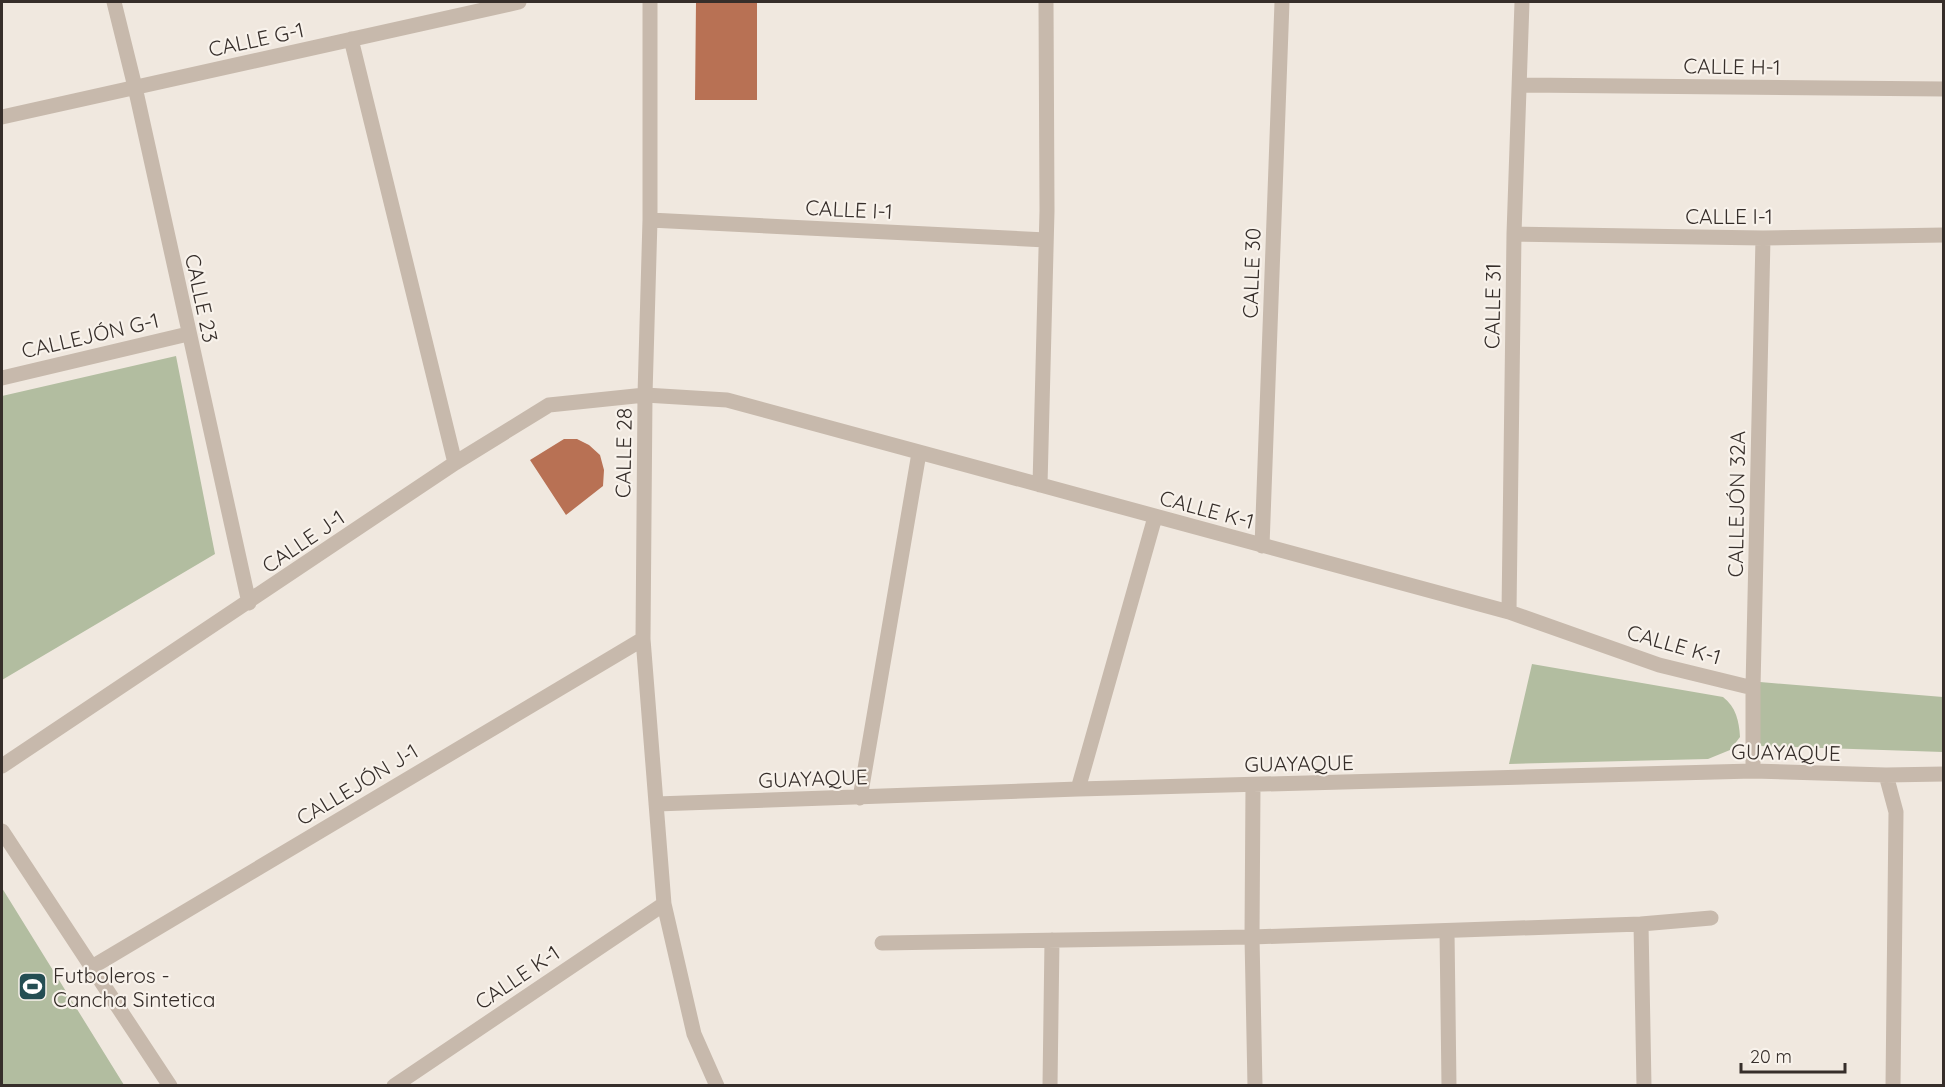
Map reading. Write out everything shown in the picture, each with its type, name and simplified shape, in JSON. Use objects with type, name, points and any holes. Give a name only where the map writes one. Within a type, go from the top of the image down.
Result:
[{"type":"street","name":"CALLE 23","points":[[114,2],[135,87],[249,603]]},
{"type":"street","name":"CALLE G-1","points":[[2,117],[519,2]]},
{"type":"street","name":"CALLE 28","points":[[650,2],[650,220],[642,639],[664,904],[694,1034],[717,1086]]},
{"type":"street","points":[[1040,485],[1046,240],[1046,2]]},
{"type":"street","name":"CALLE 30","points":[[1262,546],[1282,2]]},
{"type":"street","name":"CALLE 31","points":[[1509,612],[1514,234],[1522,2]]},
{"type":"street","points":[[351,39],[455,463]]},
{"type":"street","name":"CALLE H-1","points":[[1520,86],[1944,89]]},
{"type":"street","name":"CALLE I-1","points":[[650,220],[1046,240]]},
{"type":"street","name":"CALLE I-1","points":[[1514,234],[1763,238],[1944,235]]},
{"type":"street","name":"CALLEJÓN 32A","points":[[1753,771],[1763,238]]},
{"type":"street","name":"CALLEJÓN G-1","points":[[2,378],[189,334]]},
{"type":"street","name":"CALLE K-1","points":[[645,395],[727,400],[1509,612],[1659,665],[1753,688]]},
{"type":"street","name":"CALLE J-1","points":[[2,766],[249,603],[455,463],[549,405],[645,395]]},
{"type":"street","points":[[860,798],[919,453]]},
{"type":"street","points":[[1078,789],[1155,517]]},
{"type":"street","name":"CALLEJÓN J-1","points":[[92,967],[642,639]]},
{"type":"street","name":"GUAYAQUE","points":[[656,804],[1078,789],[1753,771],[1886,776],[1944,774]]},
{"type":"street","points":[[1886,776],[1896,812],[1893,1086]]},
{"type":"street","points":[[1253,785],[1252,937],[1255,1086]]},
{"type":"street","points":[[2,831],[170,1086]]},
{"type":"street","name":"CALLE K-1","points":[[394,1086],[664,904]]},
{"type":"street","points":[[882,943],[1252,937],[1641,924],[1711,918]]},
{"type":"street","points":[[1641,924],[1644,1086]]},
{"type":"street","points":[[1447,931],[1449,1086]]},
{"type":"street","points":[[1050,1086],[1052,940]]},
{"type":"green space","points":[[176,356],[215,554],[2,680],[2,396]]},
{"type":"green space","points":[[1532,664],[1723,697],[1731,705],[1736,715],[1740,737],[1730,750],[1708,759],[1509,764]]},
{"type":"green space","points":[[1760,682],[1943,697],[1943,752],[1760,746]]},
{"type":"green space","name":"Futboleros - Cancha Sintetica","points":[[2,888],[124,1085],[2,1085]]},
{"type":"building","points":[[696,2],[757,2],[757,100],[695,100]]},
{"type":"building","points":[[564,439],[577,439],[589,445],[600,455],[604,470],[603,486],[566,515],[530,460]]},
{"type":"place","name":"Futboleros - Cancha Sintetica","points":[[32,987]]}]
